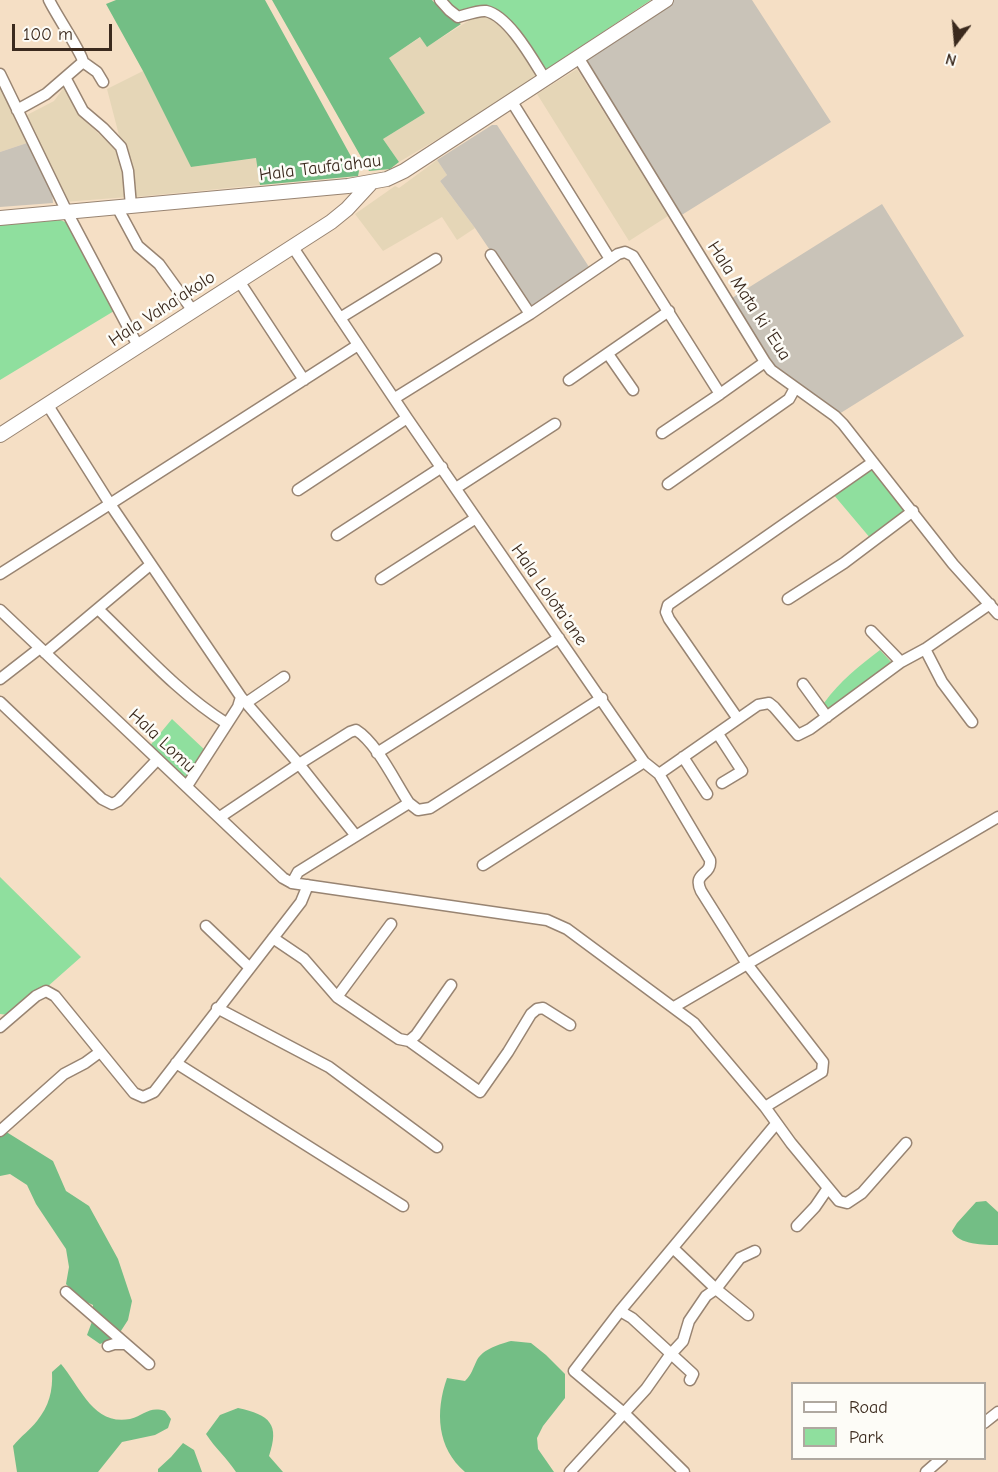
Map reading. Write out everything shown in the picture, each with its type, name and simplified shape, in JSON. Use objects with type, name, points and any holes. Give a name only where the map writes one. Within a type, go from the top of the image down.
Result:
[{"type":"main road","name":"Hala Taufa'ahau","points":[[0,218],[348,186],[387,179],[404,171],[512,102],[666,0]]},
{"type":"main road","name":"Hala Vaha'akolo","points":[[0,435],[292,246],[342,212],[371,183]]},
{"type":"main road","points":[[342,212],[348,186]]},
{"type":"street","points":[[50,0],[69,37],[82,56],[83,62],[97,72],[103,82]]},
{"type":"street","points":[[440,0],[458,17],[488,11],[507,25],[545,79]]},
{"type":"street","name":"Hala Mata ki 'Eua","points":[[578,57],[771,370],[835,416],[953,564],[998,614]]},
{"type":"street","points":[[17,110],[46,94],[83,62]]},
{"type":"street","points":[[0,74],[67,212],[138,346]]},
{"type":"street","points":[[66,79],[83,111],[104,128],[121,147],[128,171],[124,207],[138,246],[159,264],[193,311]]},
{"type":"street","points":[[512,102],[610,259]]},
{"type":"street","name":"Hala Lolota'ane","points":[[292,246],[407,418],[644,762],[659,774],[711,860],[711,865],[700,877],[698,884],[747,964]]},
{"type":"street","points":[[395,398],[530,314],[610,259],[626,252],[633,255],[720,394]]},
{"type":"street","points":[[491,255],[530,314]]},
{"type":"street","points":[[340,318],[436,258]]},
{"type":"street","points":[[239,281],[304,380]]},
{"type":"street","points":[[568,380],[669,311]]},
{"type":"street","points":[[0,574],[358,345]]},
{"type":"street","points":[[608,354],[633,390]]},
{"type":"street","points":[[662,433],[765,362]]},
{"type":"street","points":[[668,484],[789,399],[795,388]]},
{"type":"street","points":[[46,404],[150,565],[244,700],[356,836]]},
{"type":"street","points":[[298,490],[407,418]]},
{"type":"street","points":[[456,488],[555,424]]},
{"type":"street","points":[[738,719],[669,619],[666,612],[668,605],[873,462]]},
{"type":"street","points":[[337,536],[442,467]]},
{"type":"street","points":[[788,599],[844,563],[913,511]]},
{"type":"street","points":[[381,579],[476,518]]},
{"type":"street","points":[[0,679],[98,609],[150,565]]},
{"type":"street","points":[[659,774],[758,705],[769,703],[774,706],[798,735],[827,717],[901,662],[925,649],[990,603]]},
{"type":"street","points":[[98,609],[188,696],[226,723]]},
{"type":"street","name":"Hala Lomu","points":[[0,610],[283,878],[292,883]]},
{"type":"street","points":[[870,631],[901,662]]},
{"type":"street","points":[[377,753],[559,638]]},
{"type":"street","points":[[925,649],[942,682],[972,722]]},
{"type":"street","points":[[187,786],[226,723],[244,700],[284,677]]},
{"type":"street","points":[[803,684],[827,717]]},
{"type":"street","points":[[220,817],[299,764],[356,730],[377,753],[408,803],[418,810],[430,808],[602,698]]},
{"type":"street","points":[[0,702],[102,799],[112,804],[118,801],[157,760]]},
{"type":"street","points":[[718,734],[742,771],[722,783]]},
{"type":"street","points":[[683,757],[707,794]]},
{"type":"street","points":[[483,865],[644,762]]},
{"type":"street","points":[[408,803],[298,872],[292,883],[547,921],[567,929],[694,1023],[765,1107],[776,1124],[839,1201],[847,1203],[862,1193],[906,1143]]},
{"type":"street","points":[[674,1007],[998,817]]},
{"type":"street","points":[[0,1027],[36,996],[46,991],[55,996],[134,1093],[143,1097],[153,1092],[250,968],[301,902],[308,885]]},
{"type":"street","points":[[337,997],[391,924]]},
{"type":"street","points":[[206,926],[250,968]]},
{"type":"street","points":[[273,938],[304,959],[337,997],[399,1039],[409,1041],[480,1092],[531,1014],[537,1009],[543,1008],[570,1025]]},
{"type":"street","points":[[747,964],[823,1062],[822,1072],[765,1107]]},
{"type":"street","points":[[409,1041],[416,1035],[451,985]]},
{"type":"street","points":[[218,1008],[329,1067],[437,1147]]},
{"type":"street","points":[[0,1131],[64,1074],[100,1052]]},
{"type":"street","points":[[176,1063],[403,1206]]},
{"type":"street","points":[[684,1472],[625,1414],[574,1371],[620,1311],[776,1124]]},
{"type":"street","points":[[797,1226],[815,1207],[828,1188]]},
{"type":"street","points":[[674,1249],[716,1289],[748,1315]]},
{"type":"street","points":[[570,1472],[646,1389],[683,1341],[689,1321],[699,1306],[716,1289],[740,1258],[755,1251]]},
{"type":"street","points":[[66,1292],[148,1364]]},
{"type":"street","points":[[620,1311],[632,1318],[693,1374],[690,1380]]},
{"type":"street","points":[[108,1346],[124,1344]]},
{"type":"street","points":[[986,1421],[998,1412]]},
{"type":"street","points":[[926,1472],[940,1460]]},
{"type":"shaded area","points":[[670,0],[752,0],[831,122],[680,216],[581,59]]},
{"type":"shaded area","points":[[478,15],[488,16],[503,26],[539,74],[475,117],[399,162],[383,139],[425,113],[388,58],[421,37],[428,46]]},
{"type":"shaded area","points":[[577,69],[668,216],[629,241],[537,94]]},
{"type":"shaded area","points":[[143,71],[191,167],[257,158],[260,185],[135,197],[107,89]]},
{"type":"shaded area","points":[[0,84],[27,143],[0,152]]},
{"type":"shaded area","points":[[65,86],[79,116],[116,149],[126,177],[128,197],[64,202],[24,122],[27,115],[54,101]]},
{"type":"shaded area","points":[[492,125],[497,125],[589,267],[532,306],[527,305],[440,181],[447,175],[437,160]]},
{"type":"shaded area","points":[[27,143],[52,191],[53,203],[0,207],[0,152]]},
{"type":"shaded area","points":[[437,160],[447,175],[440,181],[475,228],[457,240],[442,217],[383,251],[355,214],[395,186],[399,188]]},
{"type":"shaded area","points":[[882,204],[964,336],[839,414],[776,368],[732,298]]},
{"type":"green space","points":[[116,0],[265,0],[359,171],[358,176],[260,185],[256,158],[191,167],[143,71],[106,4]]},
{"type":"green space","points":[[272,0],[432,0],[445,14],[461,24],[427,47],[420,37],[389,58],[425,113],[383,139],[399,162],[390,169],[369,171]]},
{"type":"green space","points":[[443,0],[651,0],[544,71],[491,9],[459,13]]},
{"type":"green space","points":[[60,220],[68,223],[114,311],[0,380],[0,225]]},
{"type":"green space","points":[[869,469],[873,469],[906,509],[906,513],[871,539],[833,494]]},
{"type":"green space","points":[[880,650],[892,663],[829,711],[824,703],[830,695],[850,674]]},
{"type":"green space","points":[[172,719],[207,752],[187,783],[148,748]]},
{"type":"green space","points":[[0,877],[81,957],[47,987],[40,987],[9,1015],[0,1014]]},
{"type":"green space","points":[[0,1128],[53,1161],[66,1191],[89,1206],[118,1259],[132,1301],[128,1320],[117,1337],[100,1344],[87,1335],[93,1319],[93,1305],[78,1298],[66,1284],[69,1267],[66,1249],[36,1204],[27,1185],[10,1174],[0,1176]]},
{"type":"green space","points":[[986,1201],[998,1212],[998,1245],[966,1242],[955,1236],[952,1231],[957,1223],[976,1202]]},
{"type":"green space","points":[[511,1341],[531,1343],[565,1374],[565,1398],[543,1426],[537,1438],[538,1449],[554,1472],[465,1472],[449,1452],[441,1429],[441,1404],[447,1378],[465,1381],[483,1353]]},
{"type":"green space","points":[[61,1364],[89,1402],[106,1416],[117,1420],[130,1419],[151,1410],[160,1410],[165,1411],[171,1419],[168,1428],[155,1435],[122,1442],[98,1472],[17,1472],[13,1446],[45,1410],[51,1392],[52,1372]]},
{"type":"green space","points":[[238,1408],[258,1414],[270,1423],[273,1436],[269,1456],[283,1472],[236,1472],[206,1434],[220,1415]]},
{"type":"green space","points":[[183,1443],[194,1450],[202,1472],[158,1472],[158,1469]]}]
